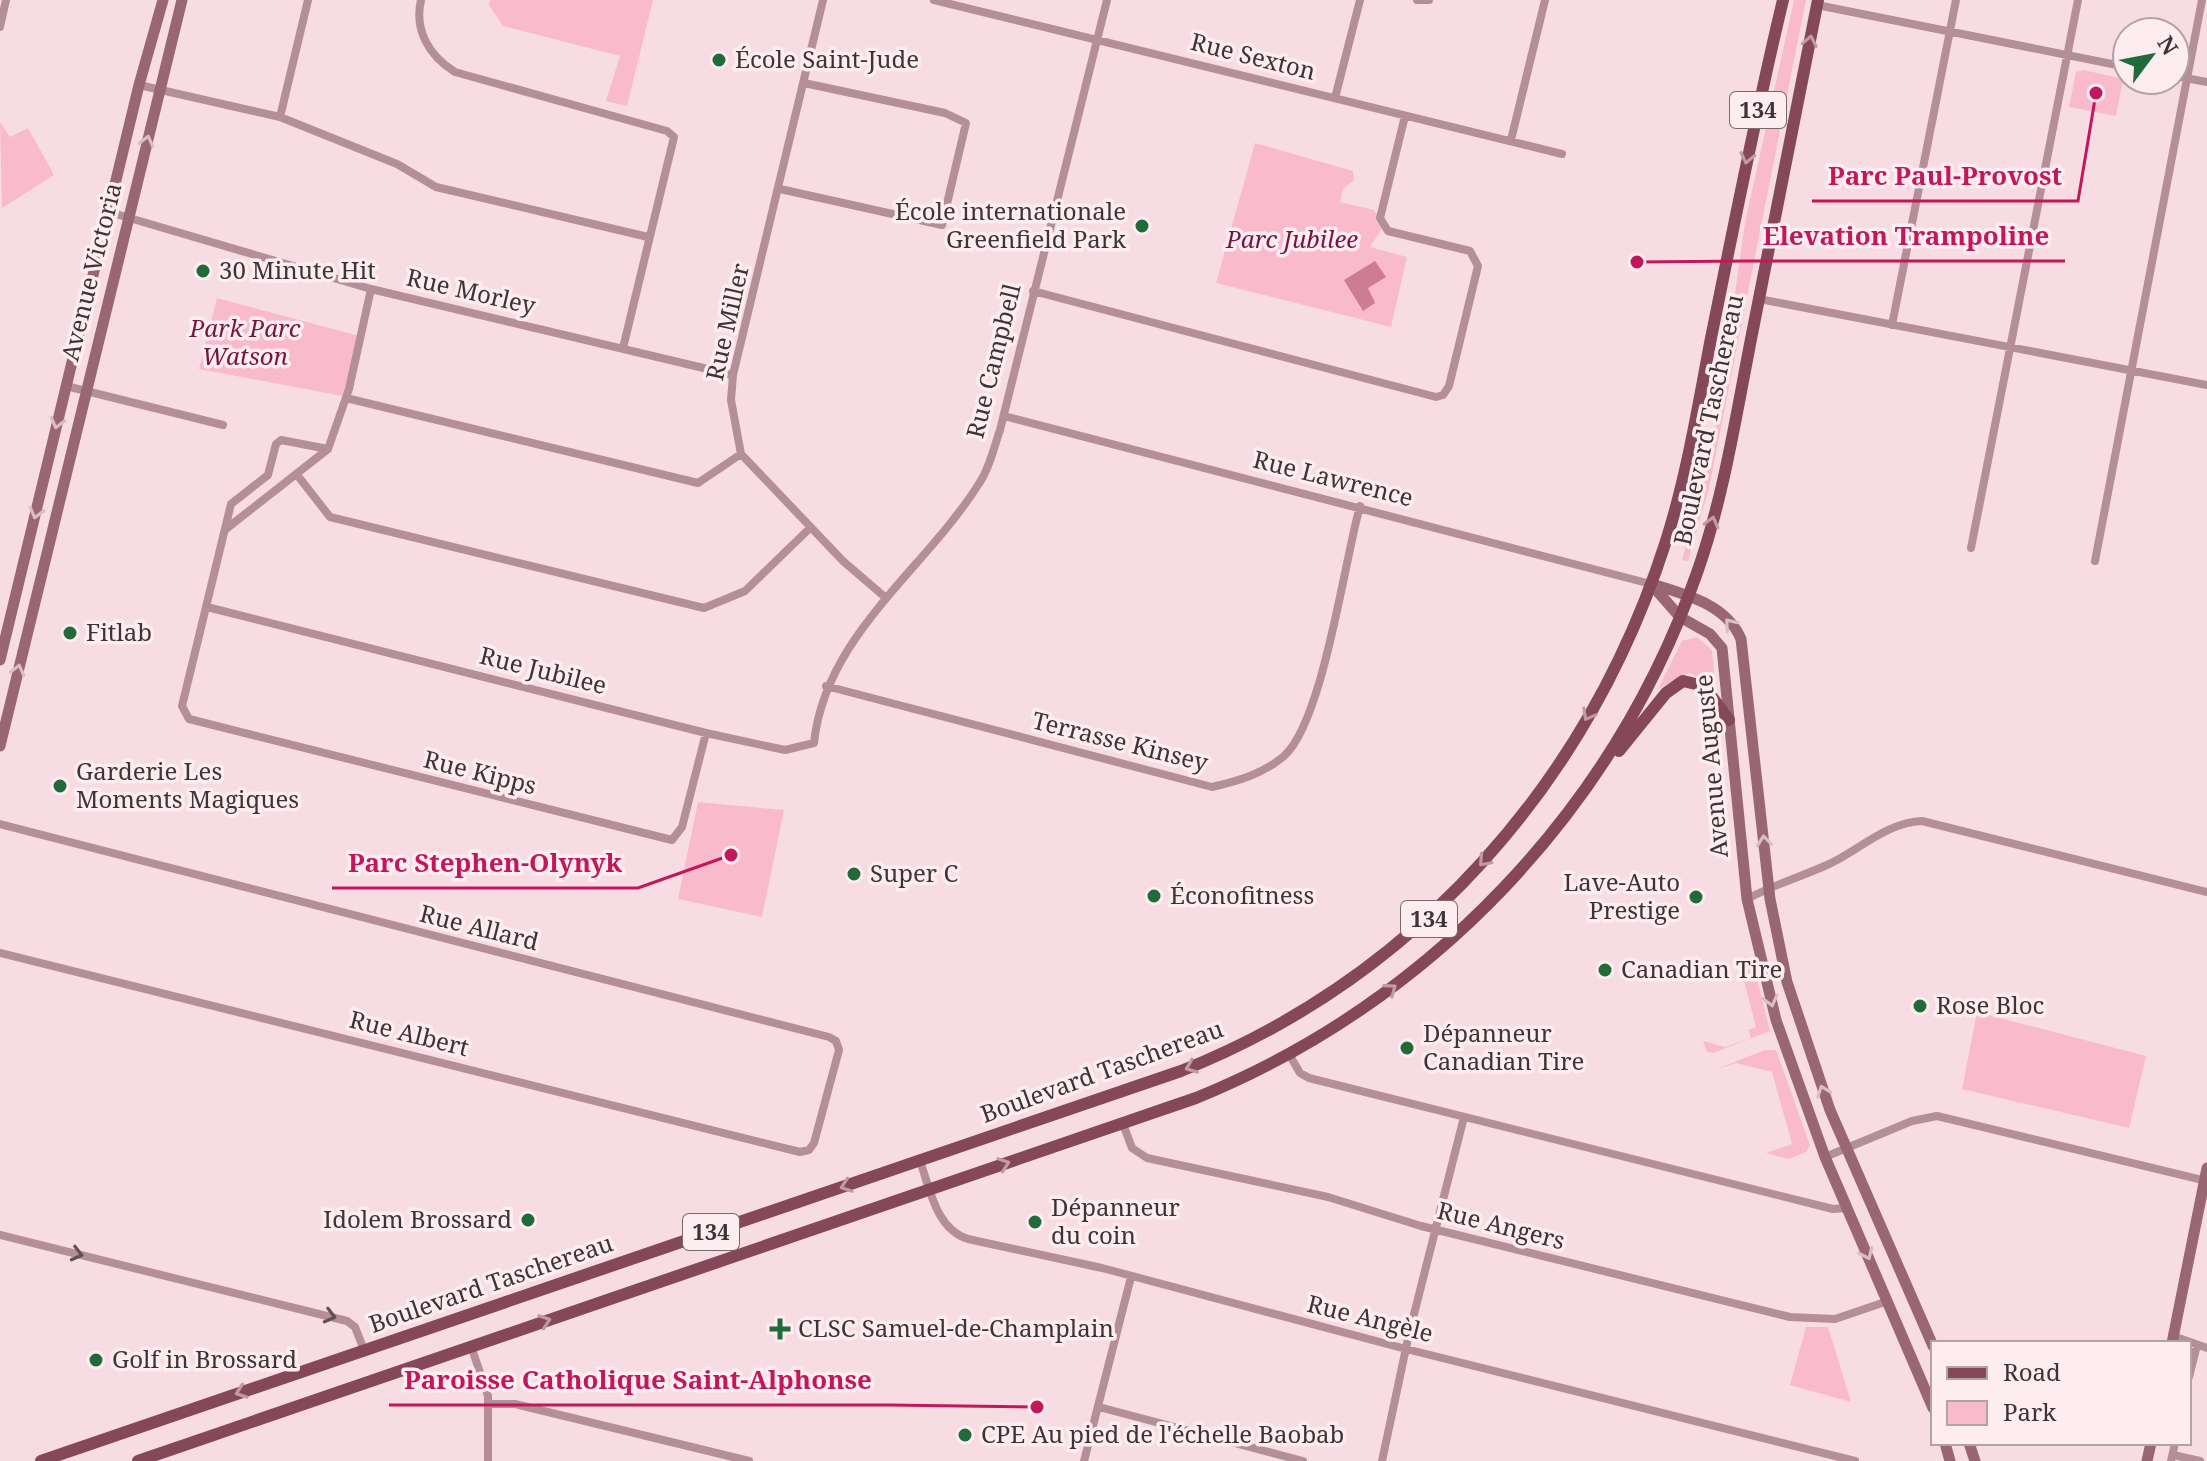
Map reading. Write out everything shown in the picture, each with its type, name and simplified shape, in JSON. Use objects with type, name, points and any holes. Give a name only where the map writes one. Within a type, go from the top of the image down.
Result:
[{"type":"main road","points":[[155,0],[155,23]]},
{"type":"main road","name":"Avenue Victoria","points":[[0,660],[139,85],[163,0]]},
{"type":"main road","name":"Avenue Victoria","points":[[0,746],[182,0]]},
{"type":"main road","name":"Boulevard Taschereau","points":[[41,1461],[1208,1060],[1302,1012],[1387,955],[1463,885],[1533,801],[1592,709],[1651,584],[1690,451],[1741,188],[1783,0]]},
{"type":"main road","name":"Boulevard Taschereau","points":[[138,1461],[1123,1124],[1211,1091],[1289,1054],[1368,1005],[1439,950],[1512,880],[1574,806],[1624,730],[1680,617],[1720,491],[1818,3]]},
{"type":"main road","name":"Avenue Auguste","points":[[1651,584],[1688,596],[1726,617],[1743,645],[1769,887],[1787,982],[1846,1148],[1931,1341]]},
{"type":"main road","name":"Avenue Auguste","points":[[1651,584],[1680,617],[1710,634],[1722,648],[1747,899],[1781,1039],[1825,1157],[1931,1403]]},
{"type":"main road","points":[[1574,806],[1675,685],[1690,680],[1704,686],[1729,720]]},
{"type":"main road","points":[[2172,1340],[2206,1176]]},
{"type":"street","points":[[0,27],[6,0]]},
{"type":"street","points":[[280,117],[308,0]]},
{"type":"street","points":[[421,0],[417,19],[425,40],[439,62],[455,72],[667,131],[674,137],[623,348]]},
{"type":"street","name":"Rue Miller","points":[[741,454],[731,400],[733,375],[823,0]]},
{"type":"street","name":"Rue Sexton","points":[[934,0],[1562,154]]},
{"type":"street","name":"Rue Campbell","points":[[826,686],[886,598],[946,530],[982,479],[1004,416],[1107,0]]},
{"type":"street","points":[[1335,98],[1360,0]]},
{"type":"street","points":[[1417,0],[1429,0]]},
{"type":"street","points":[[1511,140],[1545,0]]},
{"type":"street","points":[[1892,325],[1956,0]]},
{"type":"street","points":[[1971,548],[2078,0]]},
{"type":"street","points":[[2191,57],[2202,0]]},
{"type":"street","points":[[1818,3],[1949,33],[2111,64]]},
{"type":"street","points":[[780,189],[942,225],[963,141],[966,123],[945,113],[804,83]]},
{"type":"street","points":[[139,85],[280,117],[397,164],[436,187],[648,237]]},
{"type":"street","points":[[2095,561],[2183,96]]},
{"type":"street","points":[[1033,291],[1362,379],[1436,397],[1443,395],[1449,386],[1478,266],[1470,251],[1388,231],[1380,218],[1405,116]]},
{"type":"street","name":"Rue Morley","points":[[109,212],[371,289],[733,375]]},
{"type":"street","points":[[226,530],[298,476],[328,449],[346,398],[371,289]]},
{"type":"street","points":[[1759,299],[2207,385]]},
{"type":"street","points":[[66,386],[223,425]]},
{"type":"street","points":[[346,398],[698,483],[741,454],[810,528],[886,598]]},
{"type":"street","name":"Rue Lawrence","points":[[1004,416],[1651,584]]},
{"type":"street","points":[[207,607],[231,504],[268,475],[281,440],[328,449]]},
{"type":"street","points":[[298,476],[330,517],[704,608],[745,591],[810,528]]},
{"type":"street","name":"Terrasse Kinsey","points":[[826,686],[1212,787],[1249,778],[1285,755],[1305,728],[1333,629],[1343,569],[1360,506]]},
{"type":"street","name":"Rue Jubilee","points":[[207,607],[706,733],[785,750],[814,743],[817,709],[826,686]]},
{"type":"street","name":"Rue Kipps","points":[[207,607],[183,701],[184,712],[198,723],[672,840],[682,827],[706,733]]},
{"type":"street","points":[[1747,899],[1769,887],[1827,865],[1901,824],[1922,821],[2207,892]]},
{"type":"street","name":"Rue Allard","points":[[0,824],[832,1038],[839,1045],[839,1053],[815,1140],[809,1150]]},
{"type":"street","name":"Rue Albert","points":[[0,953],[800,1152],[809,1150]]},
{"type":"street","points":[[1289,1054],[1306,1078],[1833,1209],[1847,1208]]},
{"type":"street","points":[[1825,1157],[1912,1121],[1937,1116],[2206,1176]]},
{"type":"street","points":[[1382,1461],[1406,1349],[1464,1117]]},
{"type":"street","name":"Rue Angers","points":[[1123,1124],[1132,1148],[1144,1157],[1328,1197],[1436,1230],[1798,1319],[1843,1318],[1888,1301]]},
{"type":"street","name":"Rue Angèle","points":[[920,1161],[944,1222],[958,1236],[1855,1461]]},
{"type":"street","points":[[1,1237],[347,1321],[355,1327],[364,1350]]},
{"type":"street","points":[[1084,1461],[1131,1277]]},
{"type":"street","points":[[2191,1344],[2207,1348]]},
{"type":"street","points":[[2191,1369],[2197,1345]]},
{"type":"street","points":[[471,1346],[489,1404],[488,1461]]},
{"type":"street","points":[[489,1404],[515,1404],[749,1461]]},
{"type":"street","points":[[1099,1407],[1303,1461]]},
{"type":"street","points":[[2172,1458],[2200,1461]]},
{"type":"green space","points":[[490,0],[653,0],[627,106],[606,101],[620,56],[503,26],[489,5]]},
{"type":"green space","points":[[1794,0],[1806,0],[1709,488],[1688,561],[1682,560],[1713,446],[1745,223]]},
{"type":"green space","points":[[2084,70],[2111,76],[2111,96],[2120,96],[2116,116],[2069,107],[2076,72]]},
{"type":"green space","points":[[0,122],[10,137],[28,128],[54,175],[2,208]]},
{"type":"green space","name":"Parc Jubilee","points":[[1255,143],[1353,171],[1354,180],[1343,189],[1340,202],[1374,210],[1384,225],[1370,247],[1407,257],[1391,327],[1216,283]]},
{"type":"green space","name":"Park Parc Watson","points":[[217,298],[363,337],[348,397],[199,369]]},
{"type":"green space","points":[[1697,637],[1712,650],[1715,683],[1688,673],[1658,689],[1682,641]]},
{"type":"green space","points":[[698,802],[784,810],[762,917],[678,899]]},
{"type":"green space","points":[[1744,956],[1752,959],[1770,1031],[1713,1053],[1707,1052],[1703,1041],[1725,1047],[1751,1038],[1748,1030],[1756,1027],[1740,966]]},
{"type":"green space","points":[[1977,1012],[2146,1056],[2129,1128],[1962,1089]]},
{"type":"green space","points":[[1765,1050],[1776,1050],[1810,1145],[1806,1152],[1789,1159],[1766,1153],[1792,1144],[1772,1072],[1736,1063],[1714,1070]]},
{"type":"green space","points":[[1806,1327],[1828,1327],[1851,1402],[1790,1385]]},
{"type":"shaded area","points":[[1375,261],[1386,277],[1368,288],[1375,303],[1363,311],[1344,280]]},
{"type":"place","name":"École Saint-Jude","points":[[719,60]]},
{"type":"place","name":"Parc Paul-Provost","points":[[2096,93]]},
{"type":"place","name":"École internationale Greenfield Park","points":[[1142,226]]},
{"type":"place","name":"Elevation Trampoline","points":[[1637,262]]},
{"type":"place","name":"30 Minute Hit","points":[[203,271]]},
{"type":"place","name":"Fitlab","points":[[70,633]]},
{"type":"place","name":"Garderie Les Moments Magiques","points":[[60,786]]},
{"type":"place","name":"Parc Stephen-Olynyk","points":[[731,855]]},
{"type":"place","name":"Super C","points":[[854,874]]},
{"type":"place","name":"Éconofitness","points":[[1154,896]]},
{"type":"place","name":"Lave-Auto Prestige","points":[[1696,897]]},
{"type":"place","name":"Canadian Tire","points":[[1605,970]]},
{"type":"place","name":"Rose Bloc","points":[[1920,1006]]},
{"type":"place","name":"Dépanneur Canadian Tire","points":[[1407,1048]]},
{"type":"place","name":"Idolem Brossard","points":[[528,1220]]},
{"type":"place","name":"Dépanneur du coin","points":[[1035,1222]]},
{"type":"place","name":"CLSC Samuel-de-Champlain","points":[[780,1329]]},
{"type":"place","name":"Golf in Brossard","points":[[96,1360]]},
{"type":"place","name":"Paroisse Catholique Saint-Alphonse","points":[[1037,1407]]},
{"type":"place","name":"CPE Au pied de l'échelle Baobab","points":[[965,1435]]}]
